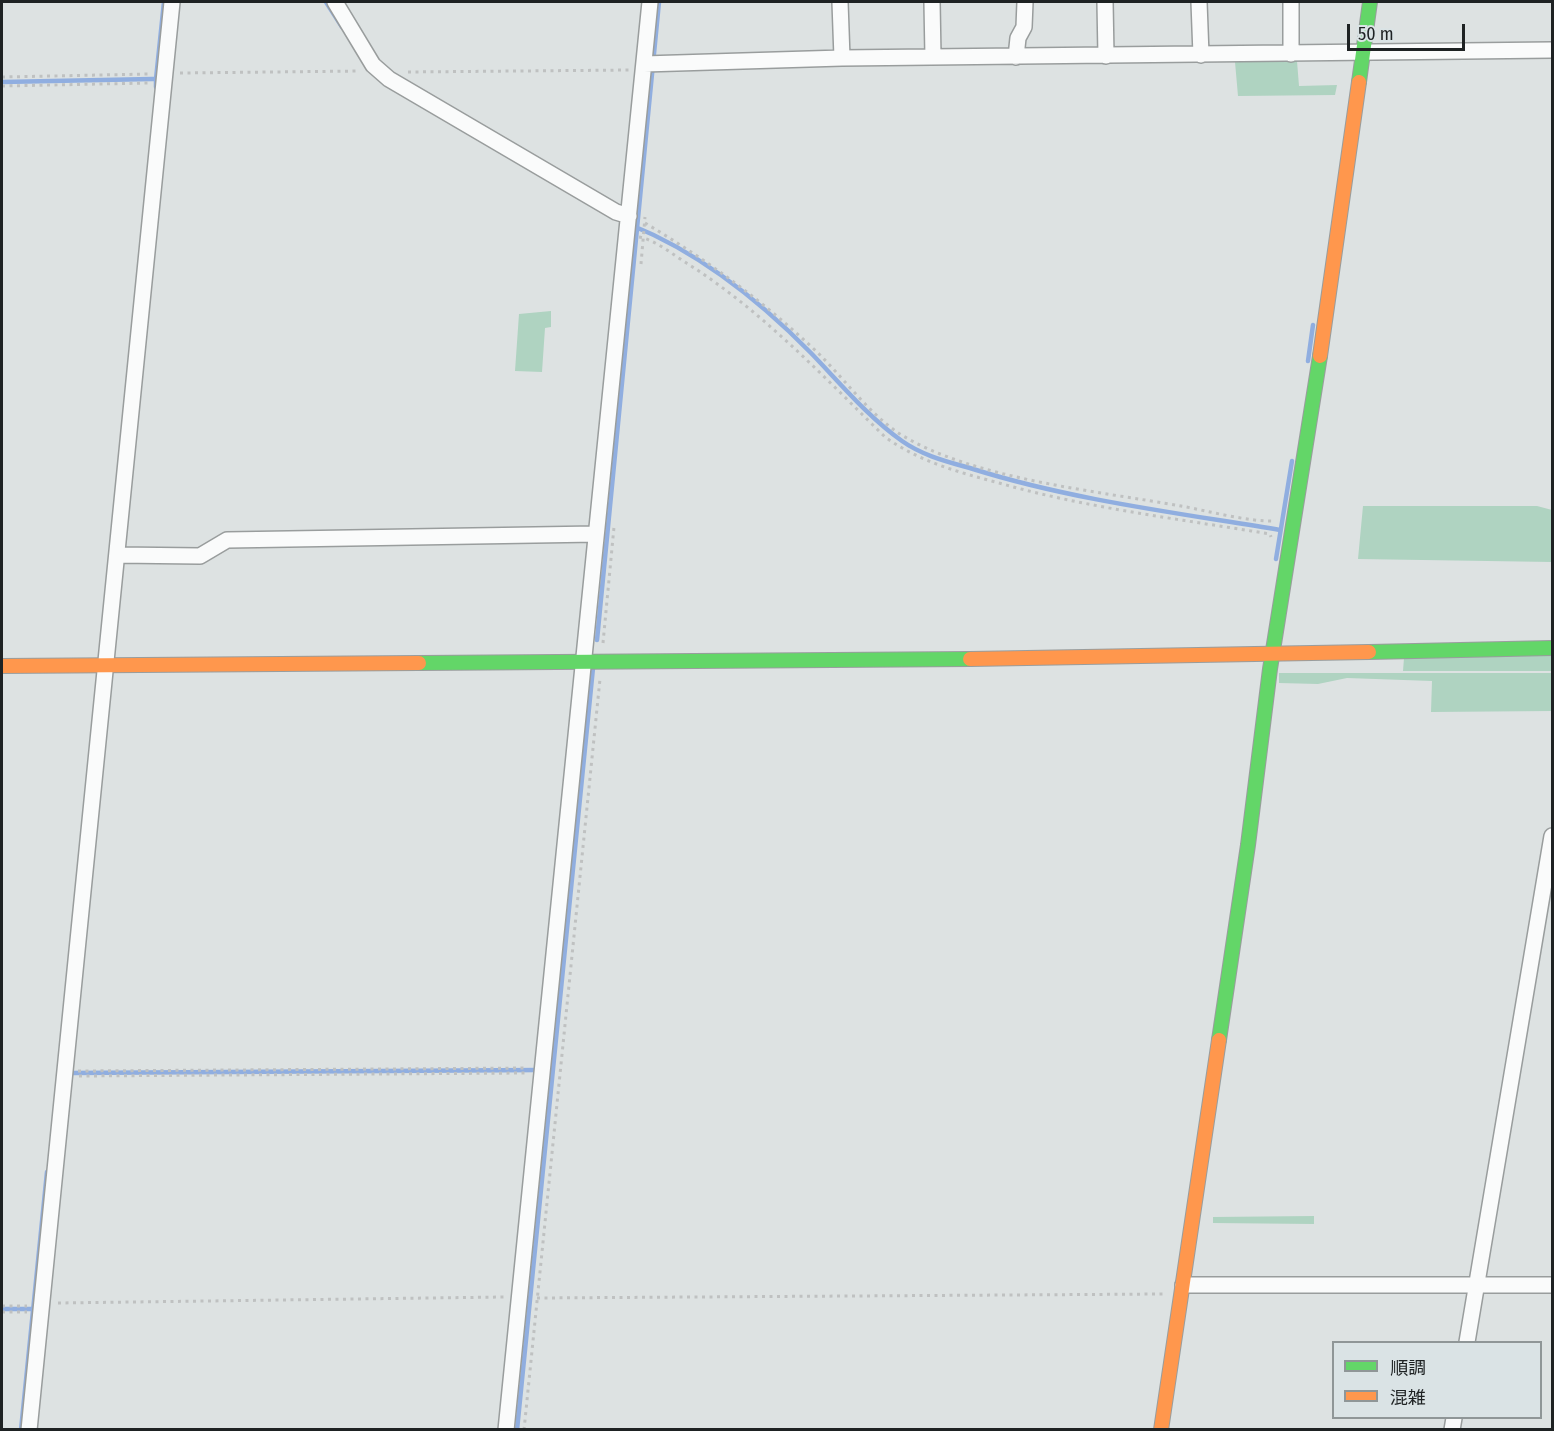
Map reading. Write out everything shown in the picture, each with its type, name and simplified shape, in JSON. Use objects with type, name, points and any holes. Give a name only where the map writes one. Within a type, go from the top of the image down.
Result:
[{"type":"street","points":[[29,1430],[33,1308],[65,1073],[117,555],[160,74],[171,2]]},
{"type":"street","points":[[335,2],[367,56],[380,72],[616,212],[635,227]]},
{"type":"street","points":[[506,1430],[531,1298],[544,1070],[597,534],[635,227],[648,66],[650,2]]},
{"type":"street","points":[[840,2],[842,58]]},
{"type":"street","points":[[932,2],[933,57]]},
{"type":"street","points":[[1016,57],[1018,38],[1024,27],[1025,2]]},
{"type":"street","points":[[1105,2],[1106,56]]},
{"type":"street","points":[[1199,2],[1201,55]]},
{"type":"street","points":[[1290,2],[1291,54]]},
{"type":"street","points":[[1161,1430],[1183,1286],[1268,654],[1356,54],[1370,2]]},
{"type":"street","points":[[648,66],[842,58],[1552,50]]},
{"type":"street","points":[[117,555],[200,556],[227,540],[597,534]]},
{"type":"street","points":[[2,666],[584,661],[642,663],[1552,648]]},
{"type":"street","points":[[1467,1341],[1552,836]]},
{"type":"street","points":[[1183,1286],[1552,1285]]},
{"type":"path","points":[[380,72],[648,66]]},
{"type":"path","points":[[2,76],[362,71]]},
{"type":"path","points":[[2,86],[153,82],[152,91]]},
{"type":"path","points":[[635,227],[644,232]]},
{"type":"path","points":[[635,227],[640,272]]},
{"type":"path","points":[[635,227],[724,287],[775,329],[885,437],[909,454],[942,468],[1022,490],[1068,501],[1270,534],[1273,542]]},
{"type":"path","points":[[635,227],[712,265],[764,303],[818,353],[881,418],[923,446],[1008,474],[1051,483],[1275,522],[1277,515]]},
{"type":"path","points":[[524,1430],[531,1298],[615,523]]},
{"type":"path","points":[[65,1073],[544,1070]]},
{"type":"path","points":[[2,1306],[33,1308],[472,1296],[531,1298],[1164,1294]]},
{"type":"path","points":[[2,1312],[33,1308]]},
{"type":"green space","points":[[1297,61],[1299,86],[1337,85],[1335,95],[1238,96],[1235,62]]},
{"type":"green space","points":[[551,311],[551,327],[545,328],[542,372],[515,371],[519,314]]},
{"type":"green space","points":[[1363,506],[1537,506],[1552,510],[1552,562],[1358,559]]},
{"type":"green space","points":[[1552,654],[1552,671],[1403,671],[1404,658]]},
{"type":"green space","points":[[1279,673],[1552,673],[1552,711],[1431,712],[1432,681],[1347,678],[1318,684],[1279,683]]},
{"type":"green space","points":[[1314,1216],[1314,1224],[1213,1223],[1213,1217]]},
{"type":"waterway","points":[[156,79],[164,2]]},
{"type":"waterway","points":[[326,2],[342,27]]},
{"type":"waterway","points":[[597,640],[659,2]]},
{"type":"waterway","points":[[2,82],[156,79],[156,87]]},
{"type":"waterway","points":[[631,225],[680,249],[750,297],[792,334],[890,432],[919,451],[955,464],[1048,489],[1125,505],[1280,530]]},
{"type":"waterway","points":[[1308,361],[1313,325]]},
{"type":"waterway","points":[[1276,559],[1292,461]]},
{"type":"waterway","points":[[517,1430],[593,668]]},
{"type":"waterway","points":[[70,1073],[539,1070]]},
{"type":"waterway","points":[[21,1430],[47,1172]]},
{"type":"waterway","points":[[2,1309],[33,1309]]},
{"type":"traffic: fast","points":[[1359,82],[1370,2]]},
{"type":"traffic: fast","points":[[1219,1040],[1248,845],[1270,669],[1320,356]]},
{"type":"traffic: fast","points":[[1369,652],[1552,648]]},
{"type":"traffic: fast","points":[[419,663],[970,659]]},
{"type":"traffic: slow","points":[[1320,356],[1359,82]]},
{"type":"traffic: slow","points":[[970,659],[1369,652]]},
{"type":"traffic: slow","points":[[2,666],[419,663]]},
{"type":"traffic: slow","points":[[1161,1430],[1219,1040]]}]
